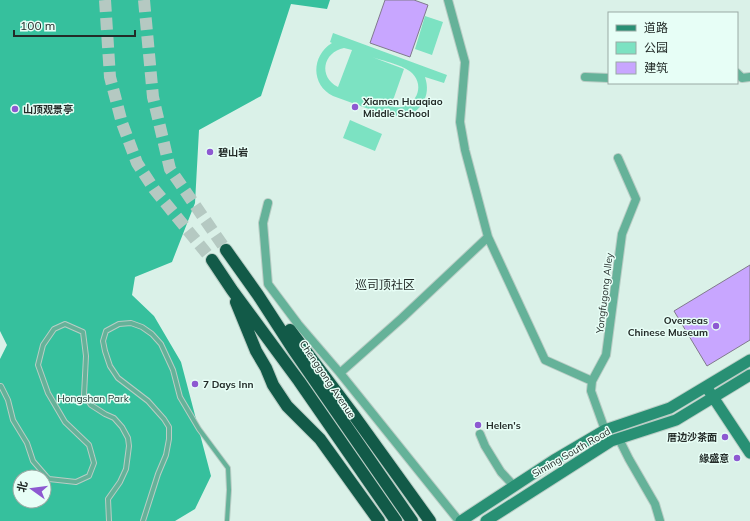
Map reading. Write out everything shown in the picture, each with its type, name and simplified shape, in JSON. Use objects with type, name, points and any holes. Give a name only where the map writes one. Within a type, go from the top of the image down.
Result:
[{"type":"highway","name":"Chenggong Avenue","points":[[226,250],[258,295],[348,439],[396,521]]},
{"type":"highway","name":"Chenggong Avenue","points":[[212,260],[232,290],[299,381],[348,439],[412,521]]},
{"type":"highway","points":[[232,290],[256,351],[266,368],[273,385],[287,406],[320,439],[379,521]]},
{"type":"highway","points":[[258,295],[281,318],[353,414],[430,521]]},
{"type":"main road","name":"Siming South Road","points":[[460,521],[554,460],[605,430],[670,408],[750,360]]},
{"type":"main road","name":"Siming South Road","points":[[486,521],[610,441],[676,420],[750,375]]},
{"type":"main road","points":[[706,386],[750,453]]},
{"type":"street","points":[[448,0],[465,62],[460,122],[465,150],[488,237],[545,360],[592,382],[591,391],[605,430]]},
{"type":"street","points":[[738,74],[742,78],[750,78]]},
{"type":"street","points":[[585,77],[608,78]]},
{"type":"street","name":"Yongfugong Alley","points":[[592,382],[606,355],[622,234],[636,199],[618,158]]},
{"type":"street","points":[[268,203],[263,223],[268,284],[298,324],[340,373],[460,521]]},
{"type":"street","points":[[340,373],[402,318],[488,237]]},
{"type":"street","points":[[480,434],[500,472],[514,486]]},
{"type":"street","points":[[619,439],[629,460],[655,504],[660,521]]},
{"type":"lane","points":[[143,521],[158,474],[166,455],[169,439],[169,428],[164,419],[148,401],[118,378],[110,366],[103,341],[106,331],[119,324],[131,323],[142,327],[152,334],[161,344],[173,370],[180,397],[199,429],[228,468],[229,490],[227,521]]},
{"type":"lane","points":[[0,386],[8,400],[13,420],[27,443],[33,461],[46,476],[49,479],[76,482],[89,476],[94,463],[89,445],[65,422],[48,394],[38,365],[43,345],[54,329],[65,324],[83,332],[86,356],[84,395],[91,405],[114,418],[122,427],[128,438],[129,446],[126,469],[120,482],[108,499],[109,521]]},
{"type":"green space","name":"Hongshan Park","points":[[0,0],[330,0],[327,9],[291,4],[261,96],[199,130],[195,203],[172,262],[135,277],[132,295],[154,316],[181,362],[211,476],[195,509],[175,521],[0,521],[0,359],[7,345],[0,331]]},
{"type":"green space","points":[[425,16],[443,22],[432,55],[415,49]]},
{"type":"green space","points":[[333,33],[447,75],[444,83],[425,77],[427,84],[426,94],[422,104],[416,110],[403,116],[388,115],[333,96],[321,85],[317,78],[317,63],[320,55],[332,43],[330,42]],"holes":[[[344,48],[352,50],[338,87],[332,83],[328,77],[326,65],[331,54]],[[372,57],[399,65],[412,73],[417,79],[418,92],[411,103],[405,106],[391,106],[404,69]]]},
{"type":"green space","points":[[350,120],[382,134],[375,151],[343,138]]},
{"type":"building","points":[[385,0],[414,0],[428,5],[410,57],[370,43]]},
{"type":"building","name":"Overseas Chinese Museum","points":[[750,265],[750,340],[707,366],[674,311]]},
{"type":"tunnel","points":[[105,0],[110,77],[122,123],[137,163],[154,189],[212,260]]},
{"type":"tunnel","points":[[144,0],[153,97],[170,169],[226,250]]},
{"type":"place","name":"Xiamen Huaqiao Middle School","points":[[355,107]]},
{"type":"place","name":"山顶观景亭","points":[[15,109]]},
{"type":"place","name":"碧山岩","points":[[210,152]]},
{"type":"place","name":"Overseas Chinese Museum","points":[[716,326]]},
{"type":"place","name":"7 Days Inn","points":[[195,384]]},
{"type":"place","name":"Helen's","points":[[478,425]]},
{"type":"place","name":"厝边沙茶面","points":[[725,437]]},
{"type":"place","name":"緣盛意","points":[[737,458]]},
{"type":"district","name":"巡司顶社区","points":[[385,285]]}]
